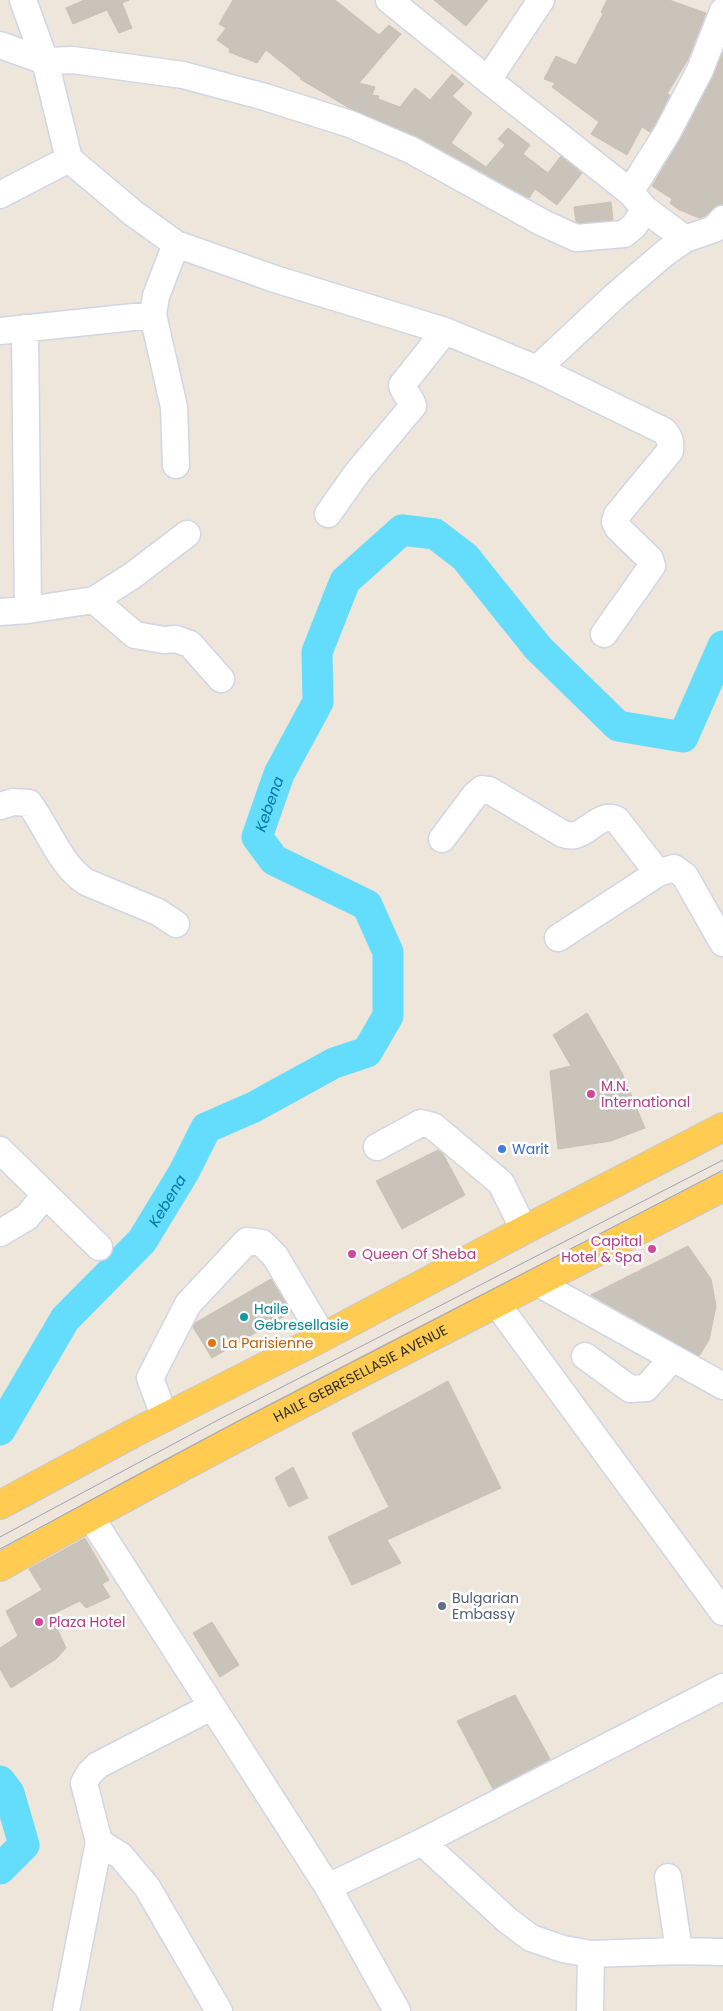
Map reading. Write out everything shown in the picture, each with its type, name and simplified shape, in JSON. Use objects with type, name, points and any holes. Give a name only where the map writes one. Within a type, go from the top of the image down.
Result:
[{"type":"main road","points":[[0,1505],[723,1127]]},
{"type":"main road","name":"HAILE GEBRESELLASIE AVENUE","points":[[0,1567],[90,1516],[723,1187]]},
{"type":"street","points":[[23,0],[45,61],[70,159],[133,213],[176,244],[275,279],[445,331],[537,369],[664,431],[671,442],[670,451],[618,515],[616,522],[618,528],[650,559],[652,566],[604,634]]},
{"type":"street","points":[[389,0],[685,238]]},
{"type":"street","points":[[488,80],[541,0]]},
{"type":"street","points":[[0,46],[45,61],[73,60],[183,75],[265,97],[350,124],[411,150],[543,223],[576,238],[624,234],[634,226],[638,201],[667,133],[700,70],[723,11]]},
{"type":"street","points":[[0,195],[70,159]]},
{"type":"street","points":[[537,369],[616,295],[685,238],[714,229],[723,219]]},
{"type":"street","points":[[176,244],[156,296],[153,315],[174,408],[176,466]]},
{"type":"street","points":[[28,610],[12,329],[153,315]]},
{"type":"street","points":[[328,514],[357,473],[413,406],[402,385],[445,331]]},
{"type":"street","points":[[0,612],[28,610],[94,600],[132,576],[187,534]]},
{"type":"street","points":[[94,600],[135,635],[164,640],[176,639],[190,644],[221,679]]},
{"type":"street","points":[[442,839],[475,795],[482,789],[489,790],[563,834],[575,835],[606,817],[612,817],[617,820],[658,873]]},
{"type":"street","points":[[0,806],[13,802],[29,803],[76,876],[158,912],[176,924]]},
{"type":"street","points":[[558,938],[658,873],[674,868],[685,876],[723,943]]},
{"type":"street","points":[[377,1147],[421,1123],[433,1126],[501,1183],[524,1230]]},
{"type":"street","points":[[0,1150],[99,1247]]},
{"type":"street","points":[[0,1233],[27,1217],[45,1195]]},
{"type":"street","points":[[166,1418],[150,1378],[188,1304],[247,1241],[262,1243],[275,1256],[323,1337]]},
{"type":"street","points":[[538,1283],[723,1386]]},
{"type":"street","points":[[497,1304],[723,1612]]},
{"type":"street","points":[[584,1356],[630,1389],[646,1388],[672,1358]]},
{"type":"street","points":[[90,1516],[328,1888],[397,2011]]},
{"type":"street","points":[[328,1888],[422,1842],[723,1687]]},
{"type":"street","points":[[66,2011],[99,1842],[84,1783],[89,1774],[98,1765],[211,1707]]},
{"type":"street","points":[[99,1842],[121,1856],[147,1888],[219,2011]]},
{"type":"street","points":[[422,1842],[507,1920],[531,1938],[563,1950],[591,1954],[679,1951],[723,1952]]},
{"type":"street","points":[[668,1876],[679,1951]]},
{"type":"street","points":[[590,2011],[591,1954]]},
{"type":"building","points":[[84,0],[129,0],[122,3],[132,28],[119,33],[107,10],[73,24],[66,8]]},
{"type":"building","points":[[233,0],[335,0],[379,35],[389,25],[401,34],[359,83],[375,87],[372,95],[379,96],[378,99],[400,107],[415,88],[430,100],[452,74],[464,84],[452,96],[472,113],[451,143],[486,167],[505,145],[498,139],[508,128],[530,145],[523,154],[548,173],[561,156],[582,173],[557,205],[535,189],[529,198],[418,137],[351,109],[300,79],[266,50],[257,63],[229,52],[230,49],[217,40],[226,28],[219,24]]},
{"type":"building","points":[[434,0],[488,0],[466,26]]},
{"type":"building","points":[[607,0],[669,0],[706,13],[688,59],[667,94],[670,95],[654,126],[650,132],[642,127],[627,155],[591,134],[599,122],[552,87],[555,83],[544,79],[556,56],[576,65],[603,14],[601,12]]},
{"type":"building","points":[[723,52],[723,204],[718,205],[705,216],[699,218],[678,209],[670,203],[672,199],[652,186],[680,140],[713,77]]},
{"type":"building","points":[[611,202],[613,220],[579,223],[576,221],[574,207]]},
{"type":"building","name":"M.N. International","points":[[587,1013],[622,1073],[645,1128],[611,1141],[558,1149],[550,1071],[571,1066],[553,1035]]},
{"type":"building","points":[[438,1150],[443,1154],[465,1195],[402,1229],[376,1181]]},
{"type":"building","points":[[688,1246],[711,1279],[716,1306],[709,1340],[699,1356],[591,1295]]},
{"type":"building","name":"Haile Gebresellasie","points":[[271,1279],[291,1312],[212,1358],[193,1327],[195,1323]]},
{"type":"building","points":[[448,1381],[501,1488],[387,1540],[401,1563],[352,1585],[328,1537],[389,1507],[352,1433]]},
{"type":"building","points":[[293,1467],[308,1498],[289,1507],[275,1478]]},
{"type":"building","points":[[85,1538],[109,1580],[102,1584],[110,1597],[86,1608],[80,1601],[51,1615],[66,1648],[56,1659],[11,1688],[0,1669],[0,1648],[18,1636],[6,1611],[42,1590],[29,1569]]},
{"type":"building","points":[[212,1622],[239,1665],[220,1677],[193,1633]]},
{"type":"building","points":[[515,1695],[550,1759],[493,1789],[457,1721]]},
{"type":"waterway","name":"Kebena","points":[[0,1430],[65,1319],[142,1241],[184,1172],[206,1128],[254,1107],[334,1063],[367,1052],[388,1016],[388,952],[367,905],[274,860],[257,837],[279,774],[318,702],[317,652],[345,581],[402,530],[435,534],[465,557],[538,648],[618,726],[683,737],[723,646]]},
{"type":"waterway","name":"Kebena","points":[[0,1781],[9,1793],[24,1845],[0,1869]]},
{"type":"tram line","points":[[0,1537],[218,1420],[723,1160]]},
{"type":"tram line","points":[[0,1549],[229,1426],[723,1170]]},
{"type":"place","name":"M.N. International","points":[[591,1094]]},
{"type":"place","name":"Warit","points":[[502,1149]]},
{"type":"place","name":"Capital Hotel & Spa","points":[[652,1249]]},
{"type":"place","name":"Queen Of Sheba","points":[[352,1254]]},
{"type":"place","name":"Haile Gebresellasie","points":[[244,1317]]},
{"type":"place","name":"La Parisienne","points":[[212,1343]]},
{"type":"place","name":"Bulgarian Embassy","points":[[442,1606]]},
{"type":"place","name":"Plaza Hotel","points":[[39,1622]]}]
